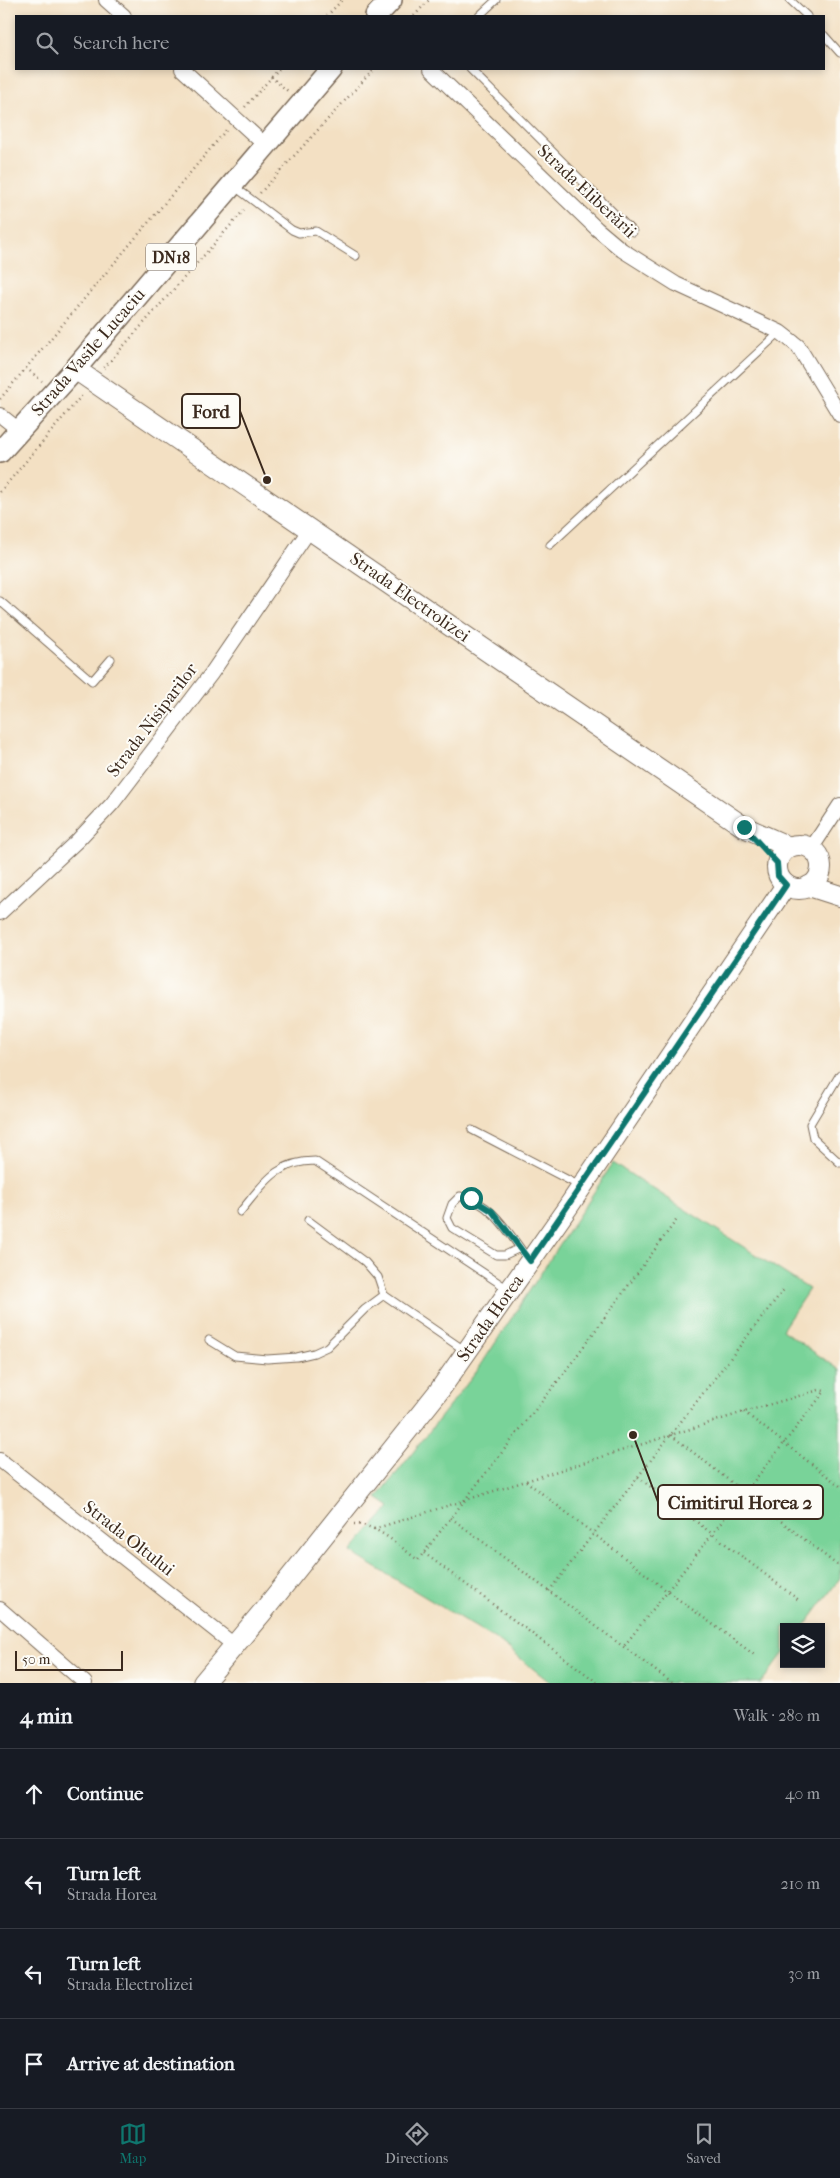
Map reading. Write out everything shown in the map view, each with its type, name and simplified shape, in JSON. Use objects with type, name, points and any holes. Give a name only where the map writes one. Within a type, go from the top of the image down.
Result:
[{"type":"main road","points":[[377,15],[391,0]]},
{"type":"main road","name":"Strada Vasile Lucaciu","points":[[0,452],[75,369],[330,70]]},
{"type":"street","points":[[106,0],[123,15]]},
{"type":"street","points":[[183,70],[265,145]]},
{"type":"street","name":"Strada Eliberării","points":[[432,70],[590,222],[622,250],[676,284],[780,332],[798,346],[840,415]]},
{"type":"street","name":"Strada Electrolizei","points":[[75,369],[310,528],[744,827],[789,847]]},
{"type":"street","points":[[0,415],[19,430]]},
{"type":"street","name":"Strada Nisiparilor","points":[[0,913],[70,848],[112,804],[211,674],[310,528]]},
{"type":"street","points":[[811,848],[840,805]]},
{"type":"street","name":"Strada Electrolizei","points":[[744,827],[777,863]]},
{"type":"street","points":[[821,868],[818,877],[809,886],[797,889],[786,885],[778,876],[777,863],[784,851],[789,847],[800,845],[811,848],[818,857],[821,868],[840,889]]},
{"type":"street","name":"Strada Horea","points":[[203,1683],[439,1391],[510,1290],[525,1255],[582,1187],[786,885]]},
{"type":"street","points":[[809,886],[840,896]]},
{"type":"street","name":"Strada Oltului","points":[[0,1460],[234,1645]]},
{"type":"street","points":[[0,1610],[85,1683]]},
{"type":"lane","points":[[480,15],[496,0]]},
{"type":"lane","points":[[790,0],[806,15]]},
{"type":"lane","points":[[825,35],[840,53]]},
{"type":"lane","points":[[471,70],[633,232]]},
{"type":"lane","points":[[232,184],[292,230],[299,233],[316,231],[356,256]]},
{"type":"lane","points":[[550,545],[780,332]]},
{"type":"lane","points":[[0,601],[92,681],[111,659]]},
{"type":"lane","points":[[840,1074],[810,1124],[813,1138],[840,1163]]},
{"type":"lane","points":[[472,1130],[582,1187]]},
{"type":"lane","points":[[240,1212],[269,1178],[283,1168],[299,1161],[315,1161],[510,1290]]},
{"type":"lane","points":[[460,1196],[471,1198],[492,1211],[525,1255],[496,1255],[452,1228],[447,1218],[452,1204],[460,1196]]},
{"type":"lane","points":[[308,1220],[365,1262],[378,1277],[384,1295],[467,1352]]},
{"type":"lane","points":[[209,1340],[235,1356],[267,1359],[297,1357],[314,1353],[327,1347],[365,1309],[384,1295]]},
{"type":"path","points":[[328,15],[342,0]]},
{"type":"path","points":[[415,15],[429,0]]},
{"type":"path","points":[[0,399],[278,70]]},
{"type":"path","points":[[106,365],[373,70]]},
{"type":"path","points":[[271,77],[290,93]]},
{"type":"path","points":[[26,368],[41,380]]},
{"type":"path","points":[[0,492],[84,392]]},
{"type":"path","points":[[332,1525],[362,1524],[374,1529],[418,1560],[564,1372],[678,1218]]},
{"type":"path","points":[[549,1591],[785,1288]]},
{"type":"path","points":[[374,1529],[744,1412],[819,1390],[825,1391],[624,1646]]},
{"type":"path","points":[[744,1412],[840,1486]]},
{"type":"path","points":[[671,1435],[837,1565]]},
{"type":"path","points":[[638,1477],[800,1602]]},
{"type":"path","points":[[526,1481],[667,1592],[756,1656]]},
{"type":"path","points":[[451,1518],[672,1683]]},
{"type":"path","points":[[424,1553],[598,1683]]},
{"type":"green space","points":[[613,1163],[809,1289],[782,1330],[840,1370],[840,1578],[807,1623],[780,1623],[780,1658],[761,1683],[551,1683],[497,1640],[350,1552],[390,1507],[377,1498],[477,1371]]},
{"type":"place","name":"Ford","points":[[267,480]]},
{"type":"place","name":"Cimitirul Horea 2","points":[[633,1435]]},
{"type":"route","points":[[471,1198],[492,1211],[530,1261],[786,885],[778,876],[777,863],[744,827]]}]
